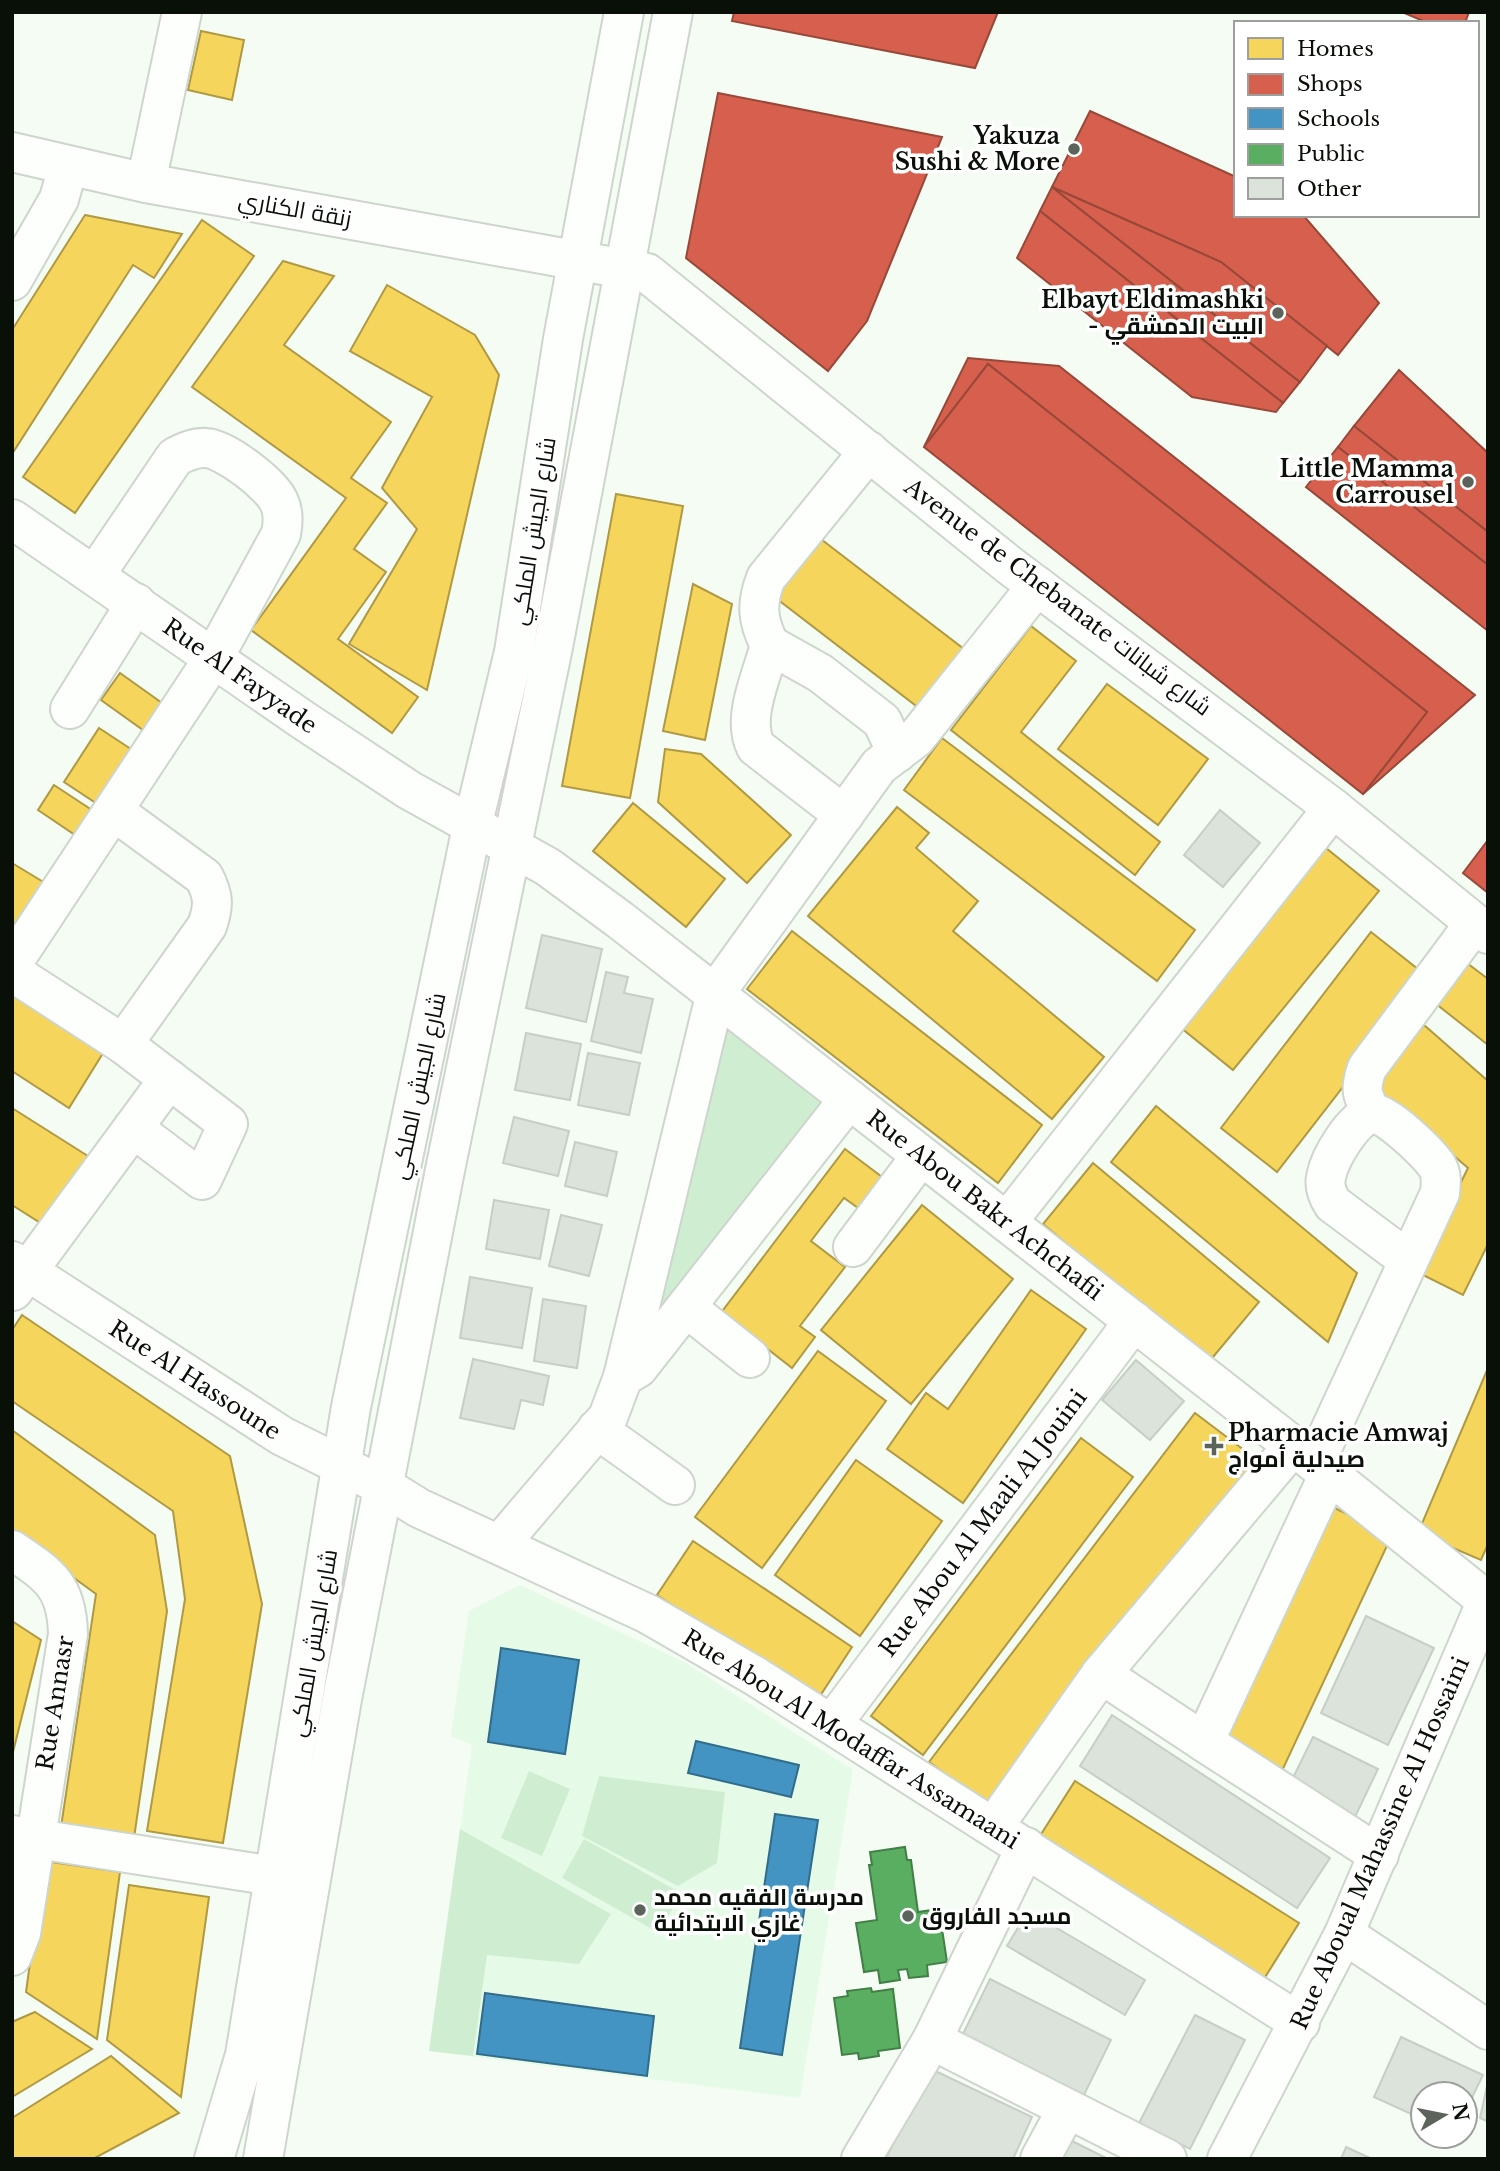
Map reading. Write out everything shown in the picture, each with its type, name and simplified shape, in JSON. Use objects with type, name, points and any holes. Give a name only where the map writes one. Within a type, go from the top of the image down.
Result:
[{"type":"street","points":[[146,183],[182,12]]},
{"type":"street","name":"شارع الجيش الملكي","points":[[214,2159],[245,2055],[341,1467],[472,827],[514,652],[564,339],[624,12]]},
{"type":"street","name":"شارع الجيش الملكي","points":[[263,2159],[342,1699],[446,1165],[513,848],[673,12]]},
{"type":"street","name":"زنقة الكناري","points":[[12,152],[146,183],[624,269]]},
{"type":"street","points":[[12,281],[59,199],[68,167]]},
{"type":"street","name":"Avenue de Chebanate شارع شبانات","points":[[624,269],[647,273],[1037,586],[1333,808],[1481,929]]},
{"type":"street","points":[[12,964],[115,812],[213,659],[281,534],[283,520],[279,502],[270,488],[239,464],[208,448],[188,450],[175,457],[95,575]]},
{"type":"street","points":[[844,815],[756,747],[751,738],[749,724],[770,645],[758,611],[758,597],[766,578],[869,451]]},
{"type":"street","name":"Rue Al Fayyade","points":[[12,519],[213,659],[409,790],[472,827]]},
{"type":"street","points":[[500,1544],[597,1429],[614,1404],[623,1377],[716,992],[879,766],[916,738],[1037,586]]},
{"type":"street","points":[[70,709],[136,603]]},
{"type":"street","points":[[770,645],[820,673],[882,722],[897,752]]},
{"type":"street","points":[[1007,1222],[1333,808]]},
{"type":"street","points":[[115,812],[204,877],[212,892],[214,908],[207,926],[122,1044]]},
{"type":"street","name":"Rue Abou Bakr Achchafii","points":[[472,827],[548,867],[716,992],[1487,1600]]},
{"type":"street","points":[[1204,1742],[1394,1250],[1432,1215],[1442,1179],[1438,1167],[1430,1158],[1386,1117],[1372,1113],[1362,1097],[1367,1068],[1481,929]]},
{"type":"street","points":[[12,972],[122,1044],[228,1124],[202,1180],[133,1128]]},
{"type":"street","points":[[17,1275],[169,1079]]},
{"type":"street","points":[[623,1377],[638,1368],[687,1308],[849,1099]]},
{"type":"street","points":[[1372,1113],[1357,1123],[1334,1158],[1325,1185],[1333,1204],[1394,1250]]},
{"type":"street","points":[[853,1247],[921,1156]]},
{"type":"street","name":"Rue Al Hassoune","points":[[17,1275],[282,1436],[385,1487]]},
{"type":"street","points":[[687,1308],[750,1358]]},
{"type":"street","name":"Rue Abou Al Maali Al Jouini","points":[[832,1724],[1135,1321]]},
{"type":"street","points":[[597,1429],[675,1485]]},
{"type":"street","points":[[993,1826],[1101,1674],[1312,1461]]},
{"type":"street","name":"Rue Abou Al Modaffar Assamaani","points":[[385,1487],[419,1508],[648,1614],[832,1724],[1300,2023]]},
{"type":"street","name":"Rue Annasr","points":[[12,1550],[53,1580],[67,1612],[68,1634],[23,1836],[20,1933],[12,1956]]},
{"type":"street","name":"Rue Aboual Mahassine Al Hossaini","points":[[1227,2159],[1344,1934],[1487,1600]]},
{"type":"street","points":[[1101,1674],[1379,1855]]},
{"type":"street","points":[[23,1836],[274,1876]]},
{"type":"street","points":[[861,2159],[947,2049],[1026,1847]]},
{"type":"street","points":[[1344,1934],[1488,2030]]},
{"type":"street","points":[[947,2049],[1167,2159]]},
{"type":"street","points":[[1040,2159],[1067,2109]]},
{"type":"shaded area","points":[[719,1021],[833,1109],[642,1354]]},
{"type":"shaded area","name":"مدرسة الفقيه محمد غازي الابتدائية","points":[[520,1585],[686,1663],[853,1770],[800,2098],[429,2051],[472,1745],[451,1736],[469,1611]]},
{"type":"shaded area","points":[[529,1771],[570,1789],[542,1856],[501,1838]]},
{"type":"shaded area","points":[[599,1776],[725,1792],[717,1863],[678,1886],[582,1836]]},
{"type":"shaded area","points":[[460,1829],[611,1914],[579,1964],[487,1955],[473,2056],[429,2051]]},
{"type":"shaded area","points":[[584,1839],[681,1893],[659,1933],[562,1878]]},
{"type":"building: Homes","points":[[201,31],[244,40],[232,100],[188,90]]},
{"type":"building: Homes","points":[[85,215],[182,234],[154,278],[133,265],[12,454],[12,330]]},
{"type":"building: Homes","points":[[202,220],[254,256],[75,513],[23,477]]},
{"type":"building: Homes","points":[[283,261],[334,276],[284,345],[391,422],[351,478],[387,503],[354,549],[386,572],[338,639],[418,697],[392,733],[251,630],[346,498],[192,387]]},
{"type":"building: Homes","points":[[387,285],[475,335],[499,375],[427,690],[349,644],[417,529],[382,488],[432,397],[350,351]]},
{"type":"building: Homes","points":[[616,494],[683,506],[630,798],[562,786]]},
{"type":"building: Homes","points":[[813,533],[973,656],[928,715],[768,592]]},
{"type":"building: Homes","points":[[693,584],[732,604],[705,740],[663,731]]},
{"type":"building: Homes","points":[[1031,626],[1076,661],[1021,732],[1160,842],[1135,875],[951,730]]},
{"type":"building: Homes","points":[[120,673],[169,708],[150,735],[101,700]]},
{"type":"building: Homes","points":[[1107,684],[1208,759],[1158,825],[1058,749]]},
{"type":"building: Homes","points":[[99,728],[140,755],[105,809],[64,782]]},
{"type":"building: Homes","points":[[942,738],[1195,930],[1157,981],[904,790]]},
{"type":"building: Homes","points":[[665,749],[701,754],[791,835],[747,883],[658,802]]},
{"type":"building: Homes","points":[[54,785],[101,816],[84,841],[38,810]]},
{"type":"building: Homes","points":[[633,803],[725,879],[686,927],[593,851]]},
{"type":"building: Homes","points":[[897,807],[929,833],[916,848],[978,901],[953,931],[1104,1057],[1052,1119],[808,916]]},
{"type":"building: Homes","points":[[1326,848],[1379,891],[1233,1070],[1180,1027]]},
{"type":"building: Homes","points":[[12,863],[50,886],[24,929],[12,921]]},
{"type":"building: Homes","points":[[792,931],[1042,1125],[998,1183],[747,989]]},
{"type":"building: Homes","points":[[1371,932],[1428,977],[1277,1172],[1221,1128]]},
{"type":"building: Homes","points":[[1467,963],[1488,979],[1488,1045],[1435,1003]]},
{"type":"building: Homes","points":[[12,983],[108,1045],[69,1108],[12,1071]]},
{"type":"building: Homes","points":[[1424,1025],[1488,1081],[1488,1244],[1463,1295],[1417,1272],[1468,1168],[1372,1085]]},
{"type":"building: Homes","points":[[1156,1106],[1357,1273],[1328,1342],[1111,1162]]},
{"type":"building: Homes","points":[[12,1108],[91,1158],[47,1227],[12,1205]]},
{"type":"building: Homes","points":[[845,1149],[882,1177],[858,1208],[844,1198],[811,1241],[845,1267],[800,1326],[815,1337],[792,1368],[751,1336],[711,1326]]},
{"type":"building: Homes","points":[[1093,1163],[1259,1302],[1208,1363],[1043,1224]]},
{"type":"building: Homes","points":[[922,1205],[1013,1279],[911,1404],[821,1330]]},
{"type":"building: Homes","points":[[1031,1290],[1086,1329],[963,1503],[887,1449],[926,1393],[948,1409]]},
{"type":"building: Homes","points":[[22,1315],[230,1456],[262,1604],[223,1843],[147,1831],[185,1599],[173,1511],[12,1401],[12,1330]]},
{"type":"building: Homes","points":[[818,1351],[886,1401],[762,1568],[695,1517]]},
{"type":"building: Homes","points":[[1488,1368],[1488,1544],[1481,1560],[1418,1533]]},
{"type":"building: Homes","points":[[1195,1413],[1257,1460],[992,1809],[929,1762]]},
{"type":"building: Homes","points":[[12,1430],[155,1535],[167,1611],[134,1838],[61,1827],[96,1594],[12,1533]]},
{"type":"building: Homes","points":[[1081,1438],[1133,1477],[923,1755],[871,1716]]},
{"type":"building: Homes","points":[[856,1460],[942,1521],[860,1636],[775,1575]]},
{"type":"building: Homes","points":[[1328,1505],[1392,1535],[1281,1773],[1218,1743]]},
{"type":"building: Homes","points":[[693,1541],[852,1647],[816,1702],[657,1595]]},
{"type":"building: Homes","points":[[12,1621],[41,1640],[12,1756]]},
{"type":"building: Homes","points":[[1075,1781],[1299,1923],[1262,1982],[1038,1839]]},
{"type":"building: Homes","points":[[44,1861],[120,1872],[97,2039],[26,1992]]},
{"type":"building: Homes","points":[[129,1885],[209,1897],[181,2097],[107,2040]]},
{"type":"building: Homes","points":[[35,2012],[92,2049],[12,2097],[12,2022]]},
{"type":"building: Homes","points":[[111,2056],[179,2113],[93,2159],[12,2159],[12,2118]]},
{"type":"building: Shops","points":[[734,12],[998,12],[975,68],[732,21]]},
{"type":"building: Shops","points":[[1402,12],[1469,12],[1466,21],[1423,21]]},
{"type":"building: Shops","points":[[718,93],[942,137],[867,321],[828,371],[686,258]]},
{"type":"building: Shops","points":[[1090,111],[1234,176],[1234,217],[1305,217],[1379,303],[1338,355],[1221,262],[1052,187]]},
{"type":"building: Shops","points":[[1052,187],[1300,382],[1283,403],[1040,211]]},
{"type":"building: Shops","points":[[1052,187],[1221,262],[1327,346],[1300,382]]},
{"type":"building: Shops","points":[[1040,211],[1283,403],[1276,412],[1192,397],[1017,258]]},
{"type":"building: Shops","points":[[968,358],[1059,366],[1475,695],[1363,794],[1427,712],[988,364],[924,447]]},
{"type":"building: Shops","points":[[988,364],[1427,712],[1363,794],[924,447]]},
{"type":"building: Shops","points":[[1399,370],[1488,453],[1488,532],[1354,426]]},
{"type":"building: Shops","points":[[1354,426],[1488,532],[1488,565],[1338,447]]},
{"type":"building: Shops","points":[[1338,447],[1488,565],[1488,631],[1306,487]]},
{"type":"building: Shops","points":[[1488,840],[1488,893],[1463,873]]},
{"type":"building: Schools","points":[[501,1648],[579,1660],[565,1754],[488,1742]]},
{"type":"building: Schools","points":[[696,1741],[799,1765],[791,1797],[688,1773]]},
{"type":"building: Schools","points":[[775,1814],[818,1820],[782,2055],[740,2048]]},
{"type":"building: Schools","points":[[485,1993],[654,2016],[647,2076],[477,2054]]},
{"type":"building: Public","name":"مسجد الفاروق","points":[[905,1847],[907,1860],[911,1860],[918,1912],[939,1909],[947,1962],[927,1965],[928,1976],[909,1978],[907,1969],[898,1970],[900,1980],[880,1983],[878,1970],[864,1972],[856,1923],[877,1920],[869,1865],[872,1865],[870,1852]]},
{"type":"building: Public","name":"مسجد الفاروق","points":[[871,1988],[872,1992],[893,1989],[900,2048],[878,2051],[879,2056],[859,2059],[858,2053],[842,2055],[834,1998],[848,1996],[847,1991]]},
{"type":"building: Other","points":[[1220,810],[1260,843],[1223,887],[1184,855]]},
{"type":"building: Other","points":[[542,935],[602,949],[586,1022],[526,1008]]},
{"type":"building: Other","points":[[606,972],[628,977],[624,993],[653,999],[641,1053],[591,1041]]},
{"type":"building: Other","points":[[526,1033],[581,1044],[570,1100],[515,1090]]},
{"type":"building: Other","points":[[588,1053],[640,1063],[629,1115],[578,1105]]},
{"type":"building: Other","points":[[514,1117],[569,1131],[558,1176],[503,1163]]},
{"type":"building: Other","points":[[575,1142],[617,1152],[607,1196],[565,1186]]},
{"type":"building: Other","points":[[494,1200],[549,1210],[540,1259],[486,1249]]},
{"type":"building: Other","points":[[561,1215],[602,1225],[589,1276],[549,1266]]},
{"type":"building: Other","points":[[470,1277],[532,1288],[522,1348],[460,1338]]},
{"type":"building: Other","points":[[543,1299],[586,1306],[577,1368],[534,1361]]},
{"type":"building: Other","points":[[473,1359],[549,1376],[543,1405],[521,1400],[514,1429],[460,1418]]},
{"type":"building: Other","points":[[1136,1360],[1184,1401],[1150,1440],[1102,1400]]},
{"type":"building: Other","points":[[1366,1616],[1434,1648],[1388,1745],[1321,1713]]},
{"type":"building: Other","points":[[1112,1715],[1330,1858],[1297,1908],[1080,1766]]},
{"type":"building: Other","points":[[1313,1737],[1378,1769],[1353,1821],[1288,1788]]},
{"type":"building: Other","points":[[1028,1911],[1145,1980],[1125,2015],[1007,1946]]},
{"type":"building: Other","points":[[990,1979],[1111,2040],[1080,2103],[959,2042]]},
{"type":"building: Other","points":[[1195,2015],[1245,2040],[1190,2149],[1139,2123]]},
{"type":"building: Other","points":[[1401,2037],[1483,2075],[1479,2083],[1479,2080],[1409,2080],[1409,2113],[1374,2097]]},
{"type":"building: Other","points":[[929,2068],[1032,2117],[1013,2159],[886,2159]]},
{"type":"building: Other","points":[[1488,2086],[1488,2122],[1480,2118]]},
{"type":"building: Other","points":[[1062,2136],[1108,2159],[1051,2159]]},
{"type":"building: Other","points":[[1346,2147],[1372,2159],[1341,2159]]},
{"type":"place","name":"Yakuza Sushi & More","points":[[1074,149]]},
{"type":"place","name":"Elbayt Eldimashki - البيت الدمشقي","points":[[1278,313]]},
{"type":"place","name":"Little Mamma Carrousel","points":[[1468,482]]},
{"type":"place","name":"Pharmacie Amwaj صيدلية أمواج","points":[[1214,1446]]},
{"type":"place","name":"مدرسة الفقيه محمد غازي الابتدائية","points":[[640,1910]]},
{"type":"place","name":"مسجد الفاروق","points":[[908,1916]]}]
